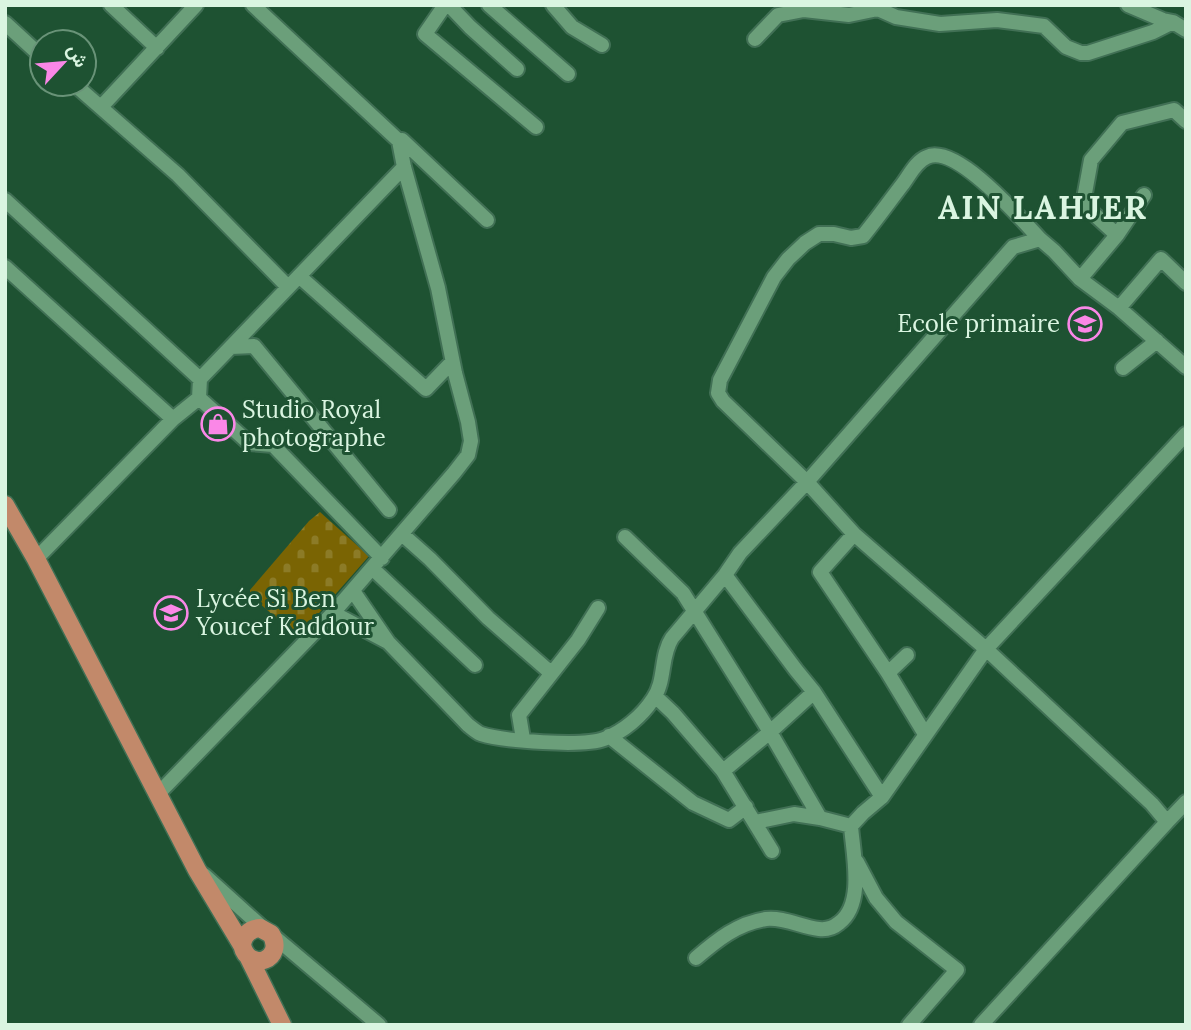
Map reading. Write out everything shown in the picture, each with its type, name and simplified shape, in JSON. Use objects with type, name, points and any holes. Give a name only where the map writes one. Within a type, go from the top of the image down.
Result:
[{"type":"main road","points":[[5,505],[36,559],[197,870],[246,952],[282,1025]]},
{"type":"main road","points":[[260,928],[268,932],[275,944],[272,954],[264,961],[259,961],[246,952],[244,937],[251,930],[260,928]]},
{"type":"street","points":[[111,5],[157,48]]},
{"type":"street","points":[[101,107],[197,5]]},
{"type":"street","points":[[253,5],[487,220]]},
{"type":"street","points":[[517,69],[447,5],[425,34],[536,127]]},
{"type":"street","points":[[489,5],[568,74]]},
{"type":"street","points":[[552,5],[572,27],[602,45]]},
{"type":"street","points":[[1128,5],[1179,26]]},
{"type":"street","points":[[755,39],[778,15],[804,10],[849,15],[880,7],[896,18],[940,24],[998,20],[1044,26],[1066,47],[1088,54],[1179,26]]},
{"type":"street","points":[[5,23],[28,44]]},
{"type":"street","points":[[90,98],[178,175],[288,287]]},
{"type":"street","points":[[1117,235],[1083,204],[1091,160],[1122,123],[1174,110],[1186,121]]},
{"type":"street","points":[[158,794],[333,613],[468,455],[471,441],[438,288],[399,141]]},
{"type":"street","points":[[1167,822],[1152,804],[986,649],[854,534],[807,482],[723,401],[718,393],[720,380],[774,277],[795,251],[819,234],[851,238],[863,236],[914,169],[926,157],[939,154],[970,171],[994,190],[1080,279],[1119,307],[1186,367]]},
{"type":"street","points":[[36,559],[173,419],[199,398],[200,379],[404,167]]},
{"type":"street","points":[[1080,279],[1117,235],[1144,195]]},
{"type":"street","points":[[5,200],[200,379]]},
{"type":"street","points":[[353,591],[388,642],[460,717],[479,733],[575,743],[602,740],[616,734],[637,717],[655,696],[668,645],[740,553],[807,482],[1013,247],[1040,239]]},
{"type":"street","points":[[1119,307],[1161,260],[1186,283]]},
{"type":"street","points":[[5,267],[173,419]]},
{"type":"street","points":[[299,276],[426,389],[453,362]]},
{"type":"street","points":[[1123,368],[1157,341]]},
{"type":"street","points":[[231,347],[254,346],[389,510]]},
{"type":"street","points":[[199,398],[250,443],[273,445],[377,563],[475,666]]},
{"type":"street","points":[[696,958],[729,932],[749,923],[769,919],[782,920],[821,929],[832,928],[844,920],[852,909],[855,898],[851,826],[882,797],[986,649],[1186,434]]},
{"type":"street","points":[[402,534],[488,618],[551,673]]},
{"type":"street","points":[[854,534],[820,572],[888,673],[925,734]]},
{"type":"street","points":[[625,537],[683,593],[820,818]]},
{"type":"street","points":[[725,575],[814,692],[882,797]]},
{"type":"street","points":[[523,739],[519,715],[578,640],[598,608]]},
{"type":"street","points":[[333,613],[388,642]]},
{"type":"street","points":[[888,673],[907,655]]},
{"type":"street","points":[[723,771],[814,692]]},
{"type":"street","points":[[655,696],[723,771],[772,851]]},
{"type":"street","points":[[610,736],[693,803],[729,820],[746,807]]},
{"type":"street","points":[[981,1025],[1186,802]]},
{"type":"street","points":[[755,822],[794,814],[851,826]]},
{"type":"street","points":[[853,854],[876,898],[896,922],[957,970],[909,1025]]},
{"type":"street","points":[[197,870],[379,1025]]},
{"type":"green space","points":[[320,512],[369,556],[298,637],[250,595],[250,590],[309,521]]},
{"type":"place","name":"Ecole primaire","points":[[1085,324]]},
{"type":"place","name":"Studio Royal photographe","points":[[218,424]]},
{"type":"place","name":"Lycée Si Ben Youcef Kaddour","points":[[171,613]]},
{"type":"district","name":"AIN LAHJER","points":[[1043,208]]}]
